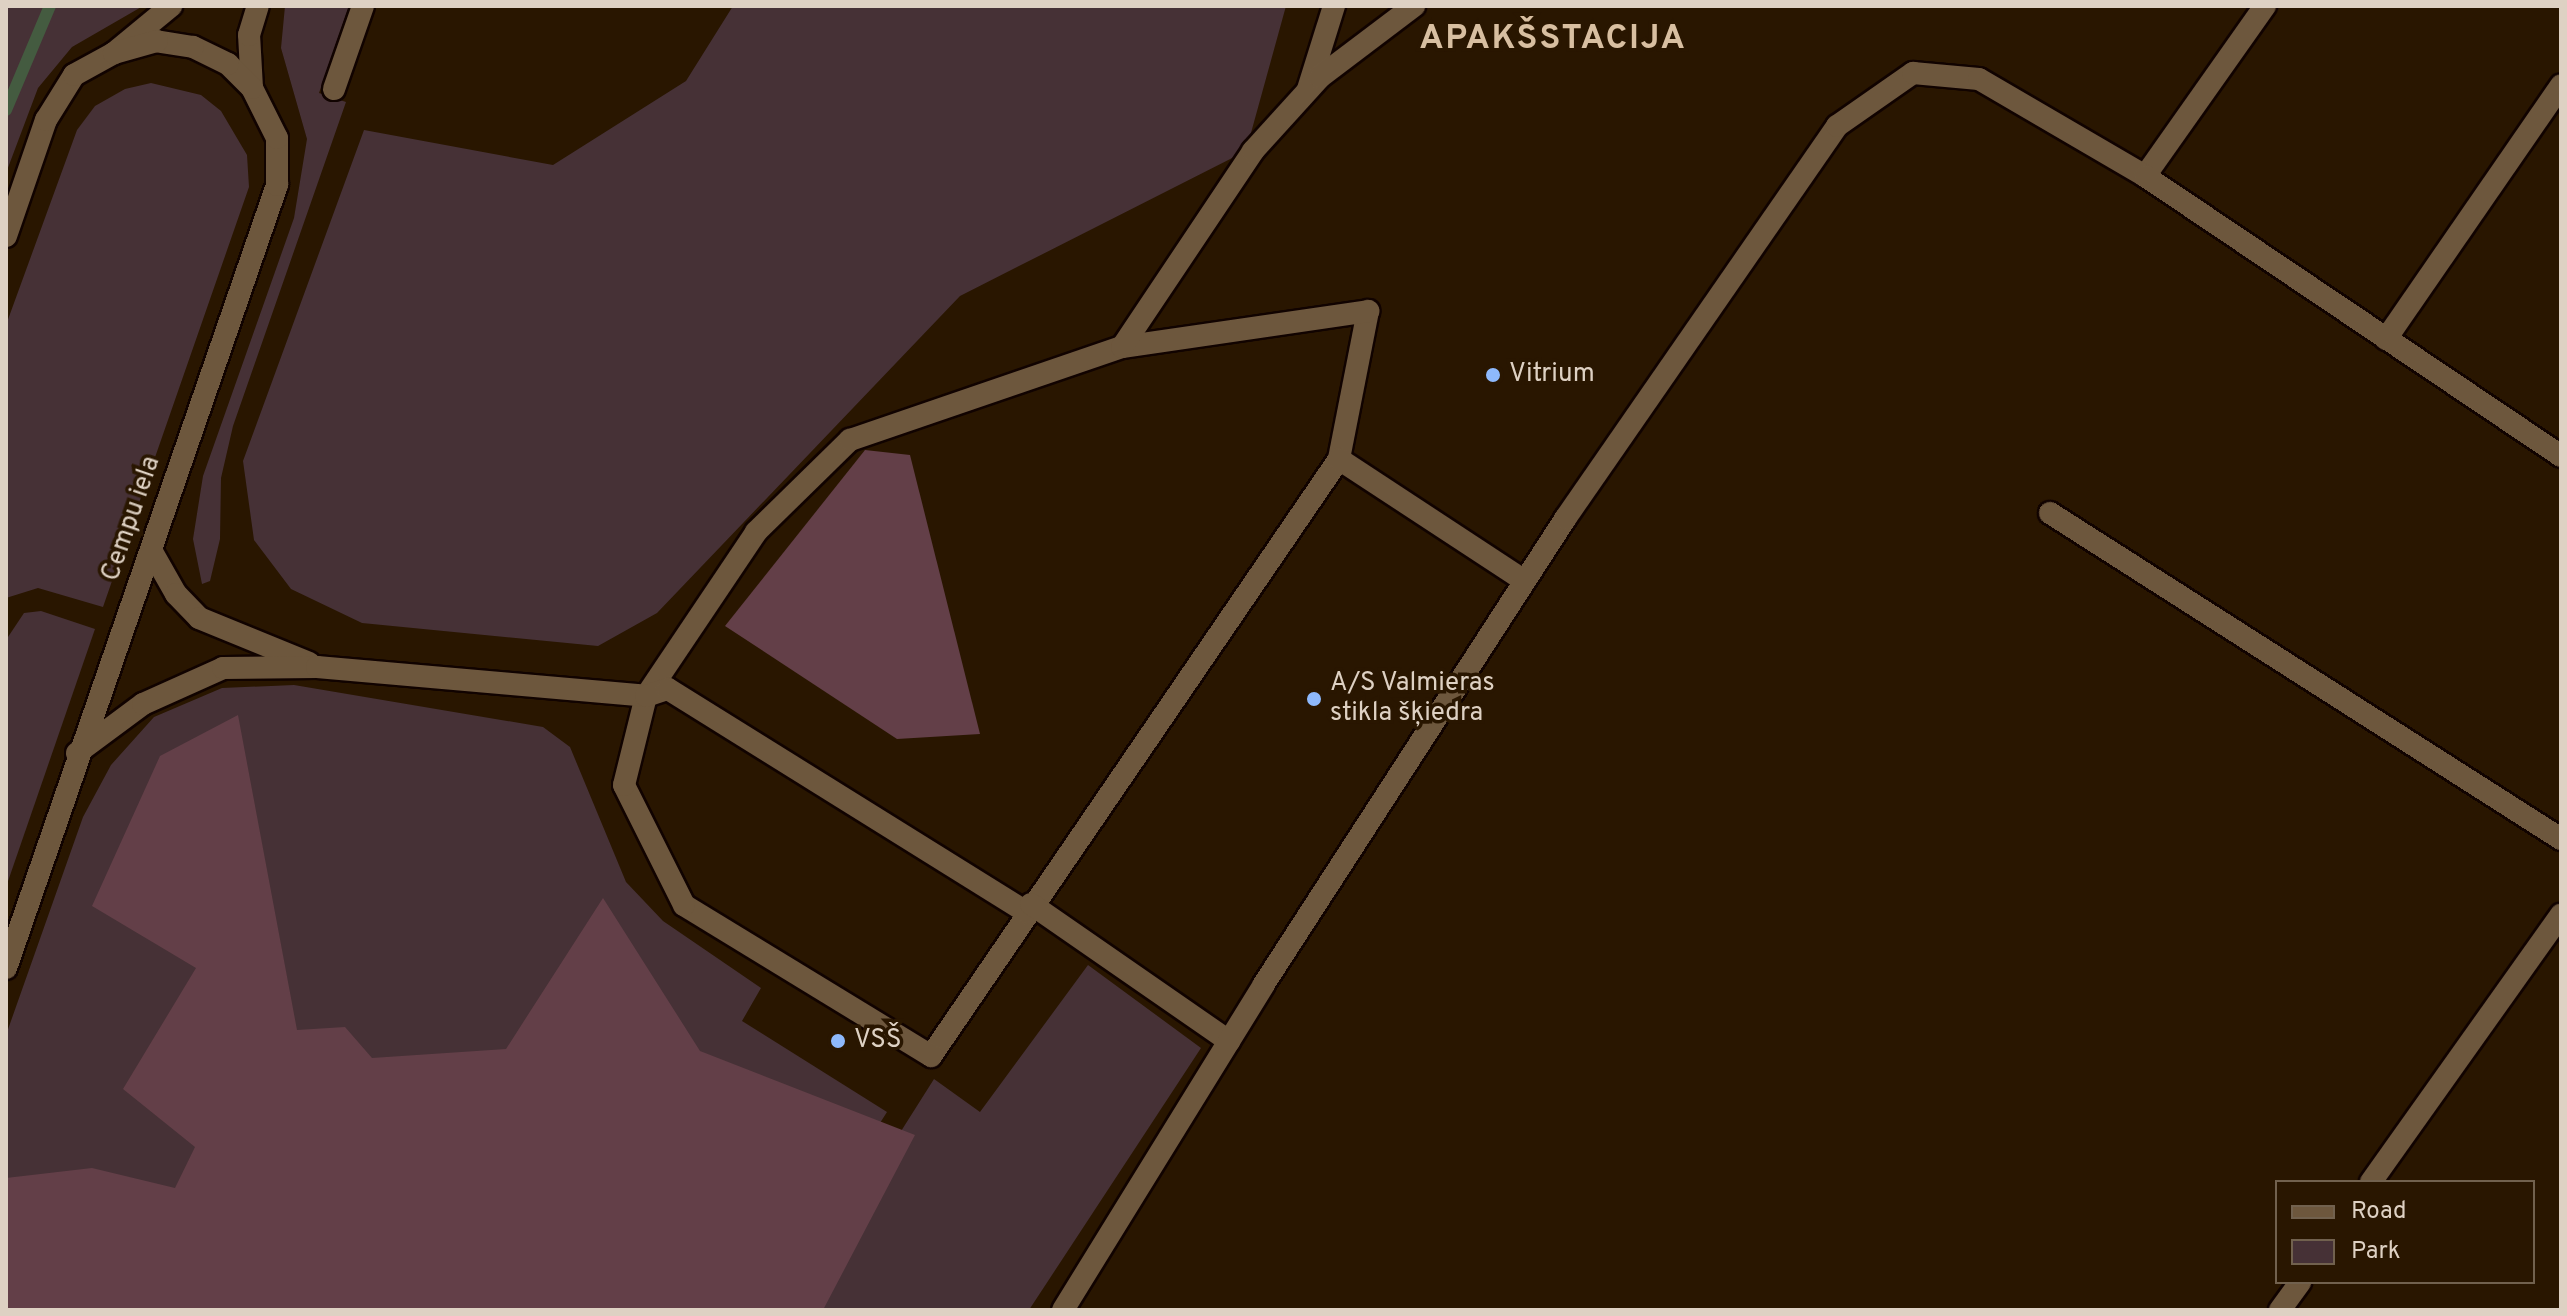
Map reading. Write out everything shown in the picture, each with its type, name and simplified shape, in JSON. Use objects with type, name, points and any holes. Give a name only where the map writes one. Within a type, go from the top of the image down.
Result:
[{"type":"main road","name":"Cempu iela","points":[[6,236],[46,120],[74,75],[114,53],[171,6]]},
{"type":"main road","name":"Cempu iela","points":[[252,88],[249,35],[258,6]]},
{"type":"main road","points":[[334,89],[363,6]]},
{"type":"main road","points":[[1308,90],[1334,6]]},
{"type":"main road","points":[[1122,347],[1253,151],[1308,90],[1414,6]]},
{"type":"main road","points":[[2145,176],[2265,6]]},
{"type":"main road","name":"Cempu iela","points":[[6,968],[77,753],[277,185],[277,138],[252,88],[228,64],[193,47],[157,41],[114,53]]},
{"type":"main road","points":[[1063,1310],[1229,1041],[1525,581],[1837,126],[1913,73],[1979,79],[2145,176],[2561,456]]},
{"type":"main road","points":[[2386,339],[2561,85]]},
{"type":"main road","points":[[1368,311],[1339,459],[1028,908],[931,1056],[684,905],[624,785],[646,696],[756,532],[850,440],[1122,347],[1368,311]]},
{"type":"main road","points":[[1339,459],[1525,581]]},
{"type":"main road","points":[[2050,513],[2561,839]]},
{"type":"main road","points":[[151,550],[176,594],[199,618],[317,667]]},
{"type":"main road","points":[[77,753],[143,704],[223,668],[317,667],[646,696],[668,689],[1028,908],[1229,1041]]},
{"type":"main road","points":[[2372,1180],[2561,915]]},
{"type":"main road","points":[[2280,1310],[2299,1284]]},
{"type":"green space","points":[[6,6],[143,6],[72,47],[38,88],[6,173]]},
{"type":"green space","points":[[285,6],[349,6],[319,93],[346,102],[233,426],[221,478],[220,539],[210,581],[202,584],[193,539],[203,476],[294,218],[307,139],[281,48]]},
{"type":"green space","points":[[733,6],[1286,6],[1246,151],[960,296],[657,613],[598,646],[362,623],[291,589],[254,540],[243,461],[364,130],[553,165],[686,81]]},
{"type":"green space","points":[[151,83],[201,95],[221,111],[247,155],[249,187],[103,607],[38,588],[6,598],[6,325],[77,130],[95,106],[125,89]]},
{"type":"green space","points":[[41,611],[95,629],[6,887],[6,640],[24,613]]},
{"type":"green space","points":[[294,685],[543,727],[570,747],[626,882],[663,921],[761,988],[742,1021],[887,1112],[813,1228],[6,1310],[6,1035],[83,817],[111,765],[154,717],[222,688]]},
{"type":"green space","points":[[1088,965],[1201,1048],[1029,1310],[788,1310],[934,1079],[980,1112]]},
{"type":"shaded area","points":[[865,450],[910,455],[980,734],[897,739],[725,626]]},
{"type":"shaded area","points":[[238,715],[297,1030],[345,1027],[372,1058],[506,1049],[603,898],[700,1051],[915,1135],[823,1310],[6,1310],[6,1178],[92,1168],[175,1188],[195,1147],[123,1089],[196,968],[92,906],[160,756]]},
{"type":"waterway","points":[[6,110],[50,6]]},
{"type":"place","name":"Vitrium","points":[[1493,375]]},
{"type":"place","name":"A/S Valmieras stikla šķiedra","points":[[1314,699]]},
{"type":"place","name":"VSŠ","points":[[838,1041]]},
{"type":"district","name":"APAKŠSTACIJA","points":[[1553,40]]}]
